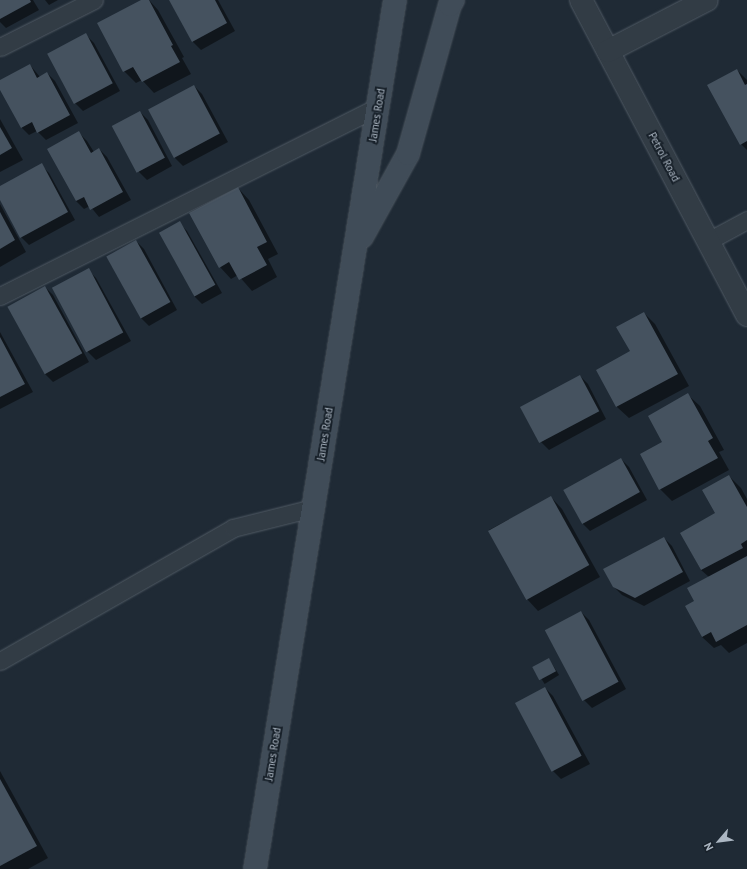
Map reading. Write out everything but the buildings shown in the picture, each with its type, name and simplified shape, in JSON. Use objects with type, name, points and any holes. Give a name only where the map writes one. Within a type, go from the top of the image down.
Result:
[{"type":"main road","name":"James Road","points":[[255,869],[395,0]]},
{"type":"main road","points":[[354,251],[408,154],[450,5],[453,0]]},
{"type":"street","name":"Petrol Road","points":[[581,0],[747,315]]},
{"type":"street","points":[[608,51],[706,0]]},
{"type":"lane","points":[[0,47],[94,0]]},
{"type":"lane","points":[[0,296],[378,107]]},
{"type":"lane","points":[[708,241],[747,220]]},
{"type":"lane","points":[[0,661],[233,528],[313,508]]}]
